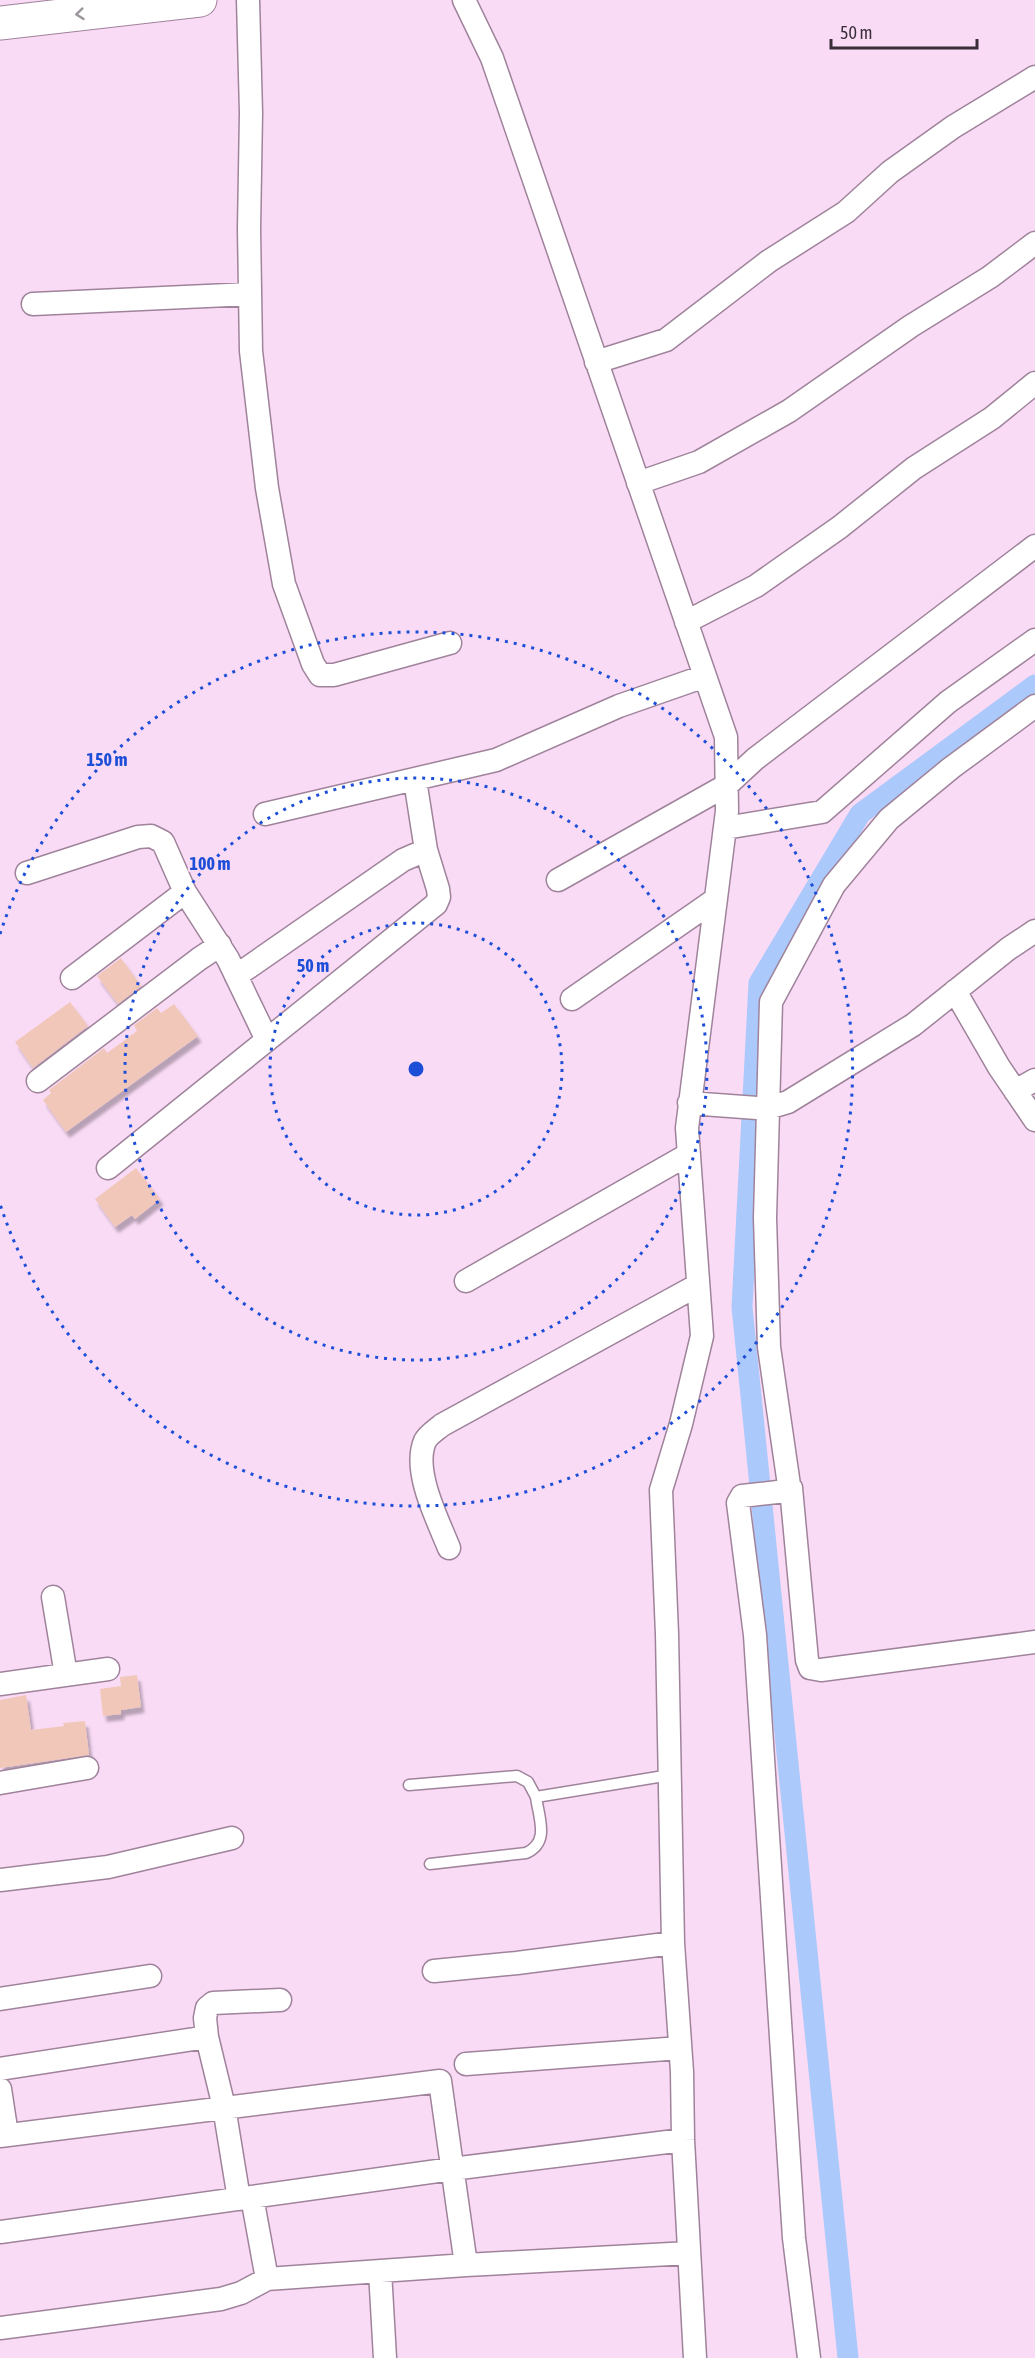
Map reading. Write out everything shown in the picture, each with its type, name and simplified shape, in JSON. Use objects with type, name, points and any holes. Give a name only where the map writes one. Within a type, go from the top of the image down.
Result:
[{"type":"main road","points":[[0,22],[146,3],[200,0]]},
{"type":"street","points":[[248,0],[251,113],[251,351],[267,488],[284,584],[313,664],[320,675],[334,675],[450,643]]},
{"type":"street","points":[[464,0],[492,58],[726,737],[725,828],[687,1128],[702,1336],[681,1424],[661,1490],[668,1634],[673,1943],[695,2358]]},
{"type":"street","points":[[596,362],[666,340],[769,261],[846,212],[890,172],[908,159],[953,127],[1035,77]]},
{"type":"street","points":[[638,483],[699,462],[789,411],[911,326],[990,277],[1035,243]]},
{"type":"street","points":[[33,304],[250,294]]},
{"type":"street","points":[[686,622],[756,586],[840,527],[914,468],[992,418],[1035,383]]},
{"type":"street","points":[[558,880],[727,785],[755,759],[1035,546]]},
{"type":"street","points":[[725,828],[822,812],[948,702],[1035,640]]},
{"type":"street","points":[[265,814],[496,760],[619,706],[705,675]]},
{"type":"street","points":[[780,1491],[769,1347],[765,1218],[756,1108],[771,1002],[834,885],[889,819],[951,768],[1035,706]]},
{"type":"street","points":[[108,1168],[436,904],[439,897],[438,889],[426,850],[415,780]]},
{"type":"street","points":[[27,873],[138,837],[151,836],[163,842],[185,892],[220,945],[267,1040]]},
{"type":"street","points":[[236,976],[402,860],[426,850]]},
{"type":"street","points":[[72,978],[185,892]]},
{"type":"street","points":[[572,999],[716,899]]},
{"type":"street","points":[[690,1103],[756,1108],[788,1102],[913,1024],[1008,949],[1035,931]]},
{"type":"street","points":[[38,1081],[199,958],[220,945]]},
{"type":"street","points":[[955,991],[999,1067],[1035,1120]]},
{"type":"street","points":[[1015,1091],[1035,1080]]},
{"type":"street","points":[[466,1281],[688,1154]]},
{"type":"street","points":[[449,1548],[426,1488],[422,1454],[426,1439],[442,1425],[698,1285]]},
{"type":"street","points":[[808,2358],[793,2227],[755,1635],[738,1503],[742,1496],[749,1494],[791,1488],[807,1660],[810,1668],[821,1670],[1035,1642]]},
{"type":"street","points":[[53,1597],[66,1675]]},
{"type":"street","points":[[0,1684],[108,1669]]},
{"type":"street","points":[[0,1783],[87,1768]]},
{"type":"street","points":[[0,1880],[108,1867],[232,1838]]},
{"type":"street","points":[[434,1971],[673,1943]]},
{"type":"street","points":[[0,1999],[150,1976]]},
{"type":"street","points":[[267,2279],[245,2198],[207,2037],[205,2018],[207,2008],[213,2003],[280,2000]]},
{"type":"street","points":[[0,2069],[207,2037]]},
{"type":"street","points":[[466,2064],[680,2048]]},
{"type":"street","points":[[0,2089],[4,2135],[440,2081],[466,2265]]},
{"type":"street","points":[[0,2232],[452,2169],[683,2140]]},
{"type":"street","points":[[0,2328],[221,2299],[241,2293],[267,2279],[690,2253]]},
{"type":"street","points":[[381,2271],[385,2358]]},
{"type":"lane","points":[[409,1785],[507,1775],[518,1776],[528,1782],[536,1797],[542,1838],[536,1849],[526,1853],[430,1864]]},
{"type":"lane","points":[[536,1797],[670,1775]]},
{"type":"building","points":[[121,958],[141,986],[118,1004],[97,976]]},
{"type":"building","points":[[70,1002],[88,1026],[33,1068],[15,1042]]},
{"type":"building","points":[[174,1004],[198,1036],[66,1132],[43,1100],[51,1093],[49,1090],[104,1048],[107,1053],[137,1031],[134,1025],[157,1008],[161,1013]]},
{"type":"building","points":[[136,1168],[160,1199],[135,1219],[132,1215],[115,1227],[95,1199]]},
{"type":"building","points":[[137,1675],[141,1707],[121,1710],[121,1714],[103,1716],[100,1689],[121,1686],[120,1677]]},
{"type":"building","points":[[26,1695],[31,1730],[85,1721],[89,1755],[0,1768],[0,1700]]},
{"type":"waterway","points":[[848,2358],[742,1307],[759,983],[860,814],[1035,685]]}]
